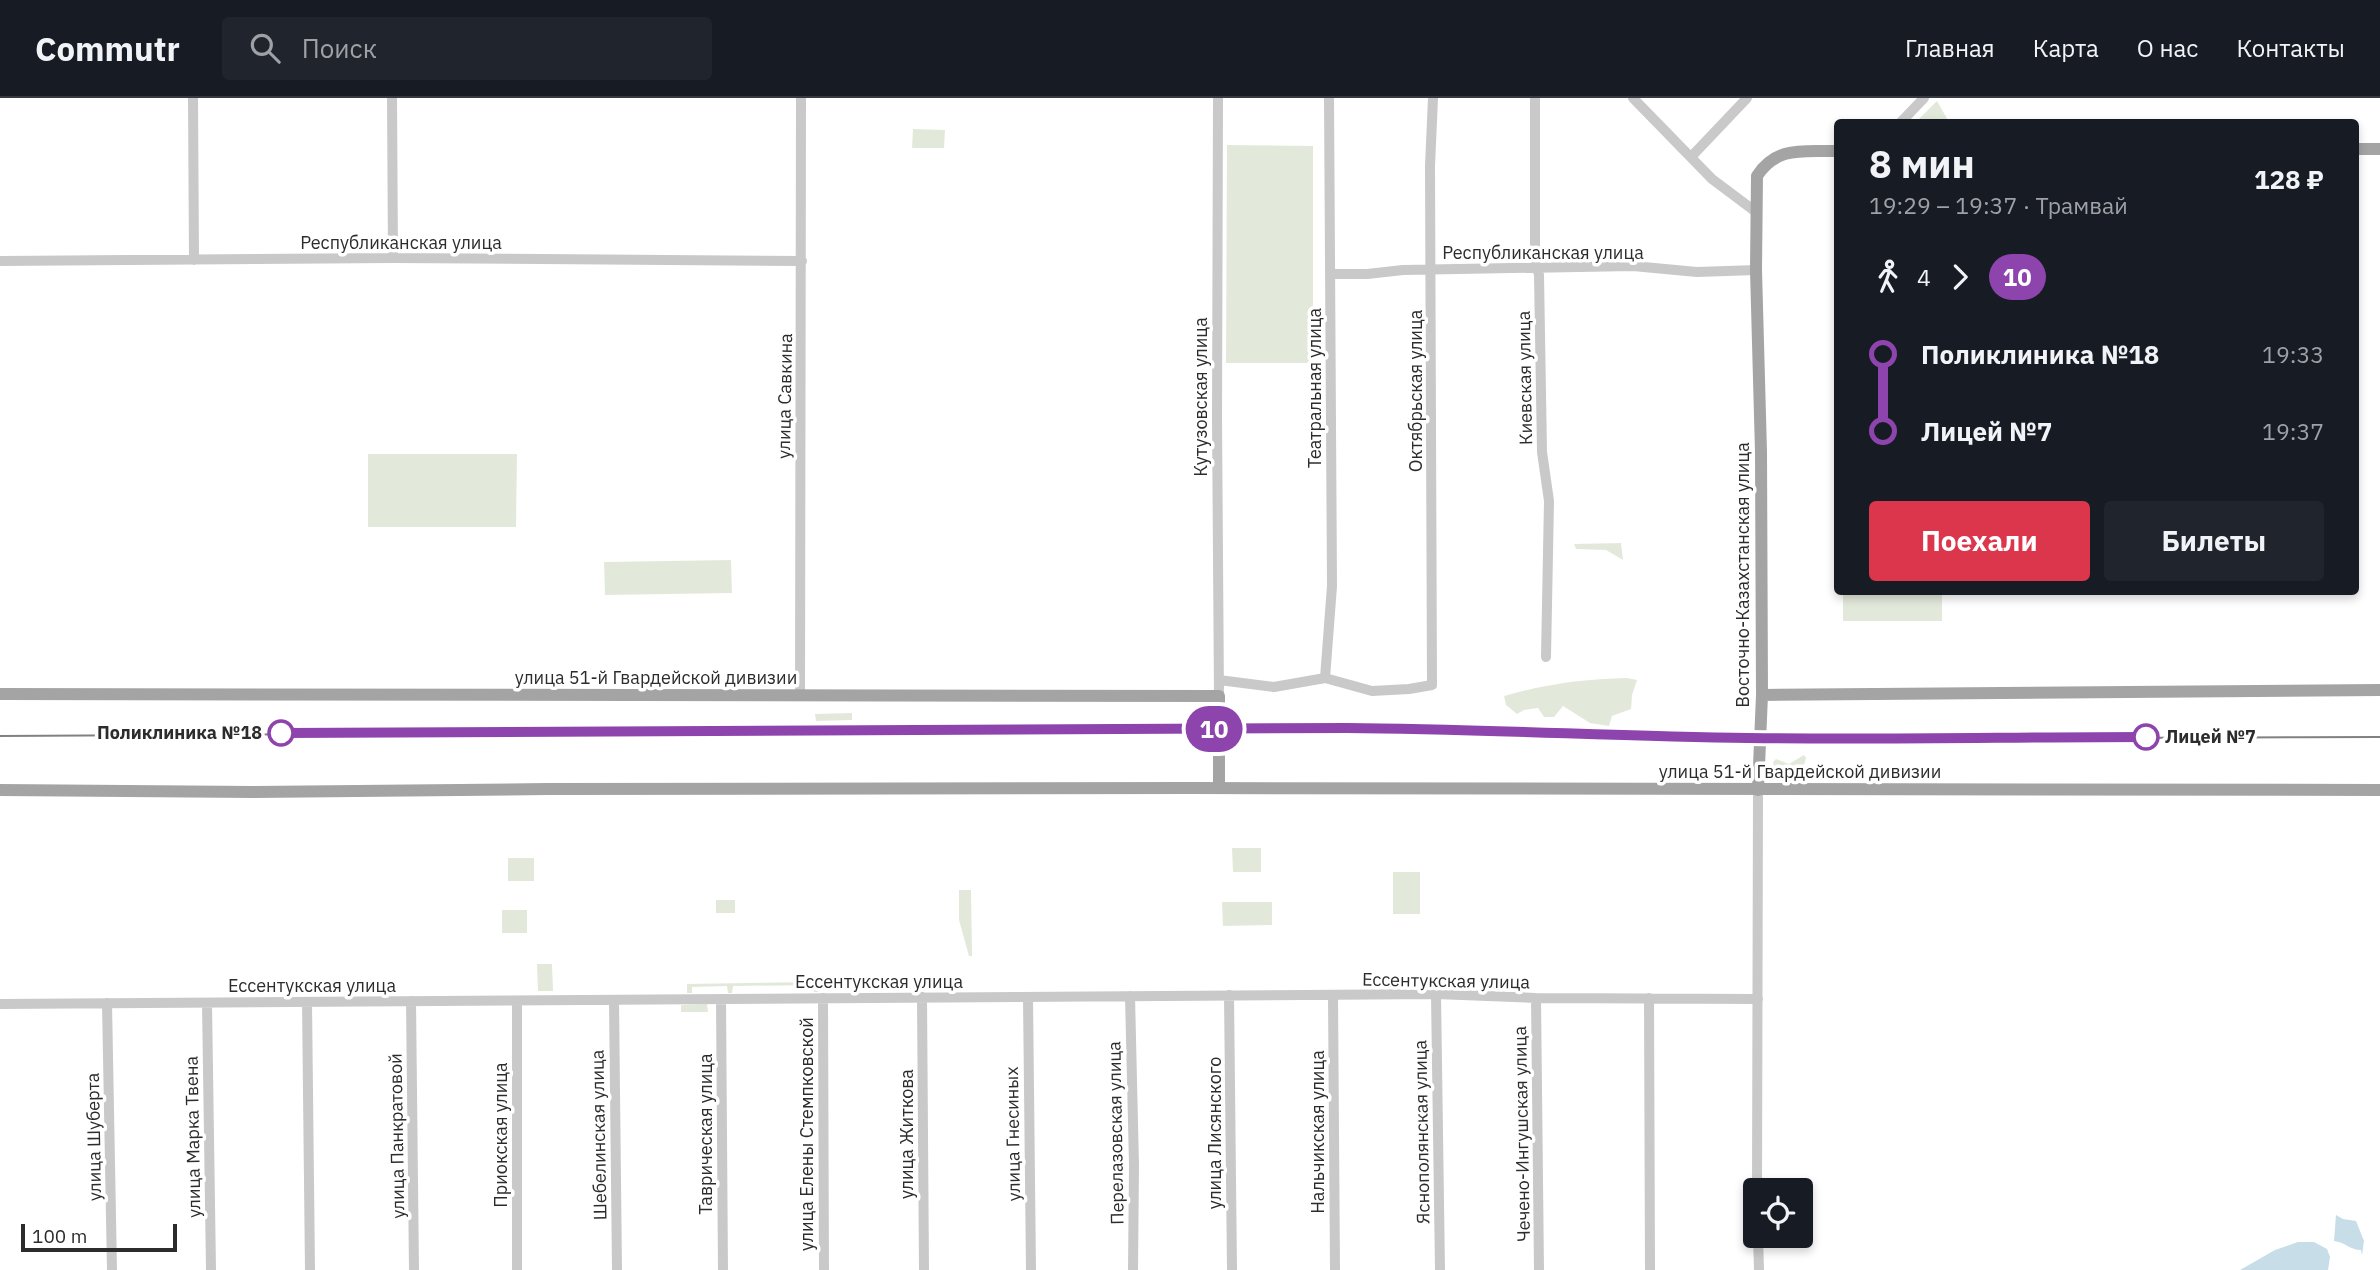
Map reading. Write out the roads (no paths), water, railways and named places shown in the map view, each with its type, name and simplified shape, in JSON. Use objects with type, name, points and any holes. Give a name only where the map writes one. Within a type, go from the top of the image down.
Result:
[{"type":"main road","points":[[2359,149],[2380,149]]},
{"type":"main road","name":"Восточно-Казахстанская улица","points":[[1758,790],[1762,695],[1757,176],[1771,159],[1790,152],[1834,151]]},
{"type":"main road","points":[[1762,695],[2380,690]]},
{"type":"main road","name":"улица 51-й Гвардейской дивизии","points":[[0,694],[1219,696]]},
{"type":"main road","points":[[1219,696],[1219,788]]},
{"type":"main road","name":"улица 51-й Гвардейской дивизии","points":[[0,790],[253,793],[548,789],[1219,788],[2380,790]]},
{"type":"street","points":[[193,98],[194,260]]},
{"type":"street","points":[[392,98],[393,258]]},
{"type":"street","name":"улица Савкина","points":[[800,695],[801,98]]},
{"type":"street","name":"Кутузовская улица","points":[[1218,98],[1219,696]]},
{"type":"street","name":"Театральная улица","points":[[1325,678],[1332,586],[1329,98]]},
{"type":"street","name":"Октябрьская улица","points":[[1325,678],[1372,691],[1432,685],[1430,166],[1433,98]]},
{"type":"street","name":"Киевская улица","points":[[1535,98],[1535,259],[1538,268],[1542,452],[1549,501],[1546,657]]},
{"type":"street","points":[[1633,98],[1712,179],[1756,212]]},
{"type":"street","points":[[1691,158],[1747,98]]},
{"type":"street","points":[[1903,119],[1924,98]]},
{"type":"street","name":"Республиканская улица","points":[[0,261],[393,258],[802,261]]},
{"type":"street","name":"Республиканская улица","points":[[1331,274],[1432,269],[1633,266],[1697,272],[1756,270]]},
{"type":"street","points":[[1219,680],[1274,687],[1325,678]]},
{"type":"street","name":"Восточно-Казахстанская улица","points":[[1757,1178],[1758,790]]},
{"type":"street","name":"Ессентукская улица","points":[[0,1004],[1437,994],[1536,998],[1758,999]]},
{"type":"street","name":"Яснополянская улица","points":[[1437,994],[1440,1270]]},
{"type":"street","name":"улица Лисянского","points":[[1230,995],[1232,1270]]},
{"type":"street","name":"Нальчикская улица","points":[[1333,995],[1335,1270]]},
{"type":"street","name":"Перелазовская улица","points":[[1130,996],[1134,1165],[1133,1270]]},
{"type":"street","name":"улица Житкова","points":[[922,997],[924,1270]]},
{"type":"street","name":"улица Гнесиных","points":[[1027,997],[1031,1270]]},
{"type":"street","name":"улица Елены Стемпковской","points":[[822,998],[824,1270]]},
{"type":"street","name":"Чечено-Ингушская улица","points":[[1536,998],[1539,1270]]},
{"type":"street","points":[[1649,998],[1650,1270]]},
{"type":"street","name":"Таврическая улица","points":[[722,999],[723,1270]]},
{"type":"street","name":"Приокская улица","points":[[517,1000],[517,1270]]},
{"type":"street","name":"Шебелинская улица","points":[[614,1000],[617,1270]]},
{"type":"street","name":"улица Панкратовой","points":[[411,1001],[414,1270]]},
{"type":"street","points":[[307,1002],[310,1270]]},
{"type":"street","name":"улица Шуберта","points":[[107,1003],[112,1270]]},
{"type":"street","name":"улица Марка Твена","points":[[207,1003],[211,1270]]},
{"type":"street","points":[[1758,1248],[1759,1270]]},
{"type":"water","points":[[2336,1215],[2356,1221],[2364,1241],[2362,1255],[2361,1250],[2334,1241]]},
{"type":"water","points":[[2298,1242],[2314,1242],[2327,1249],[2330,1257],[2328,1270],[2240,1270],[2275,1250]]},
{"type":"tram line","points":[[0,736],[1347,728],[1760,738],[2380,737]]},
{"type":"tram line","name":"10","points":[[281,733],[1453,728],[1559,734],[1762,738],[2146,737]]},
{"type":"place","name":"Поликлиника №18","points":[[281,733]]},
{"type":"place","name":"Лицей №7","points":[[2146,737]]}]
